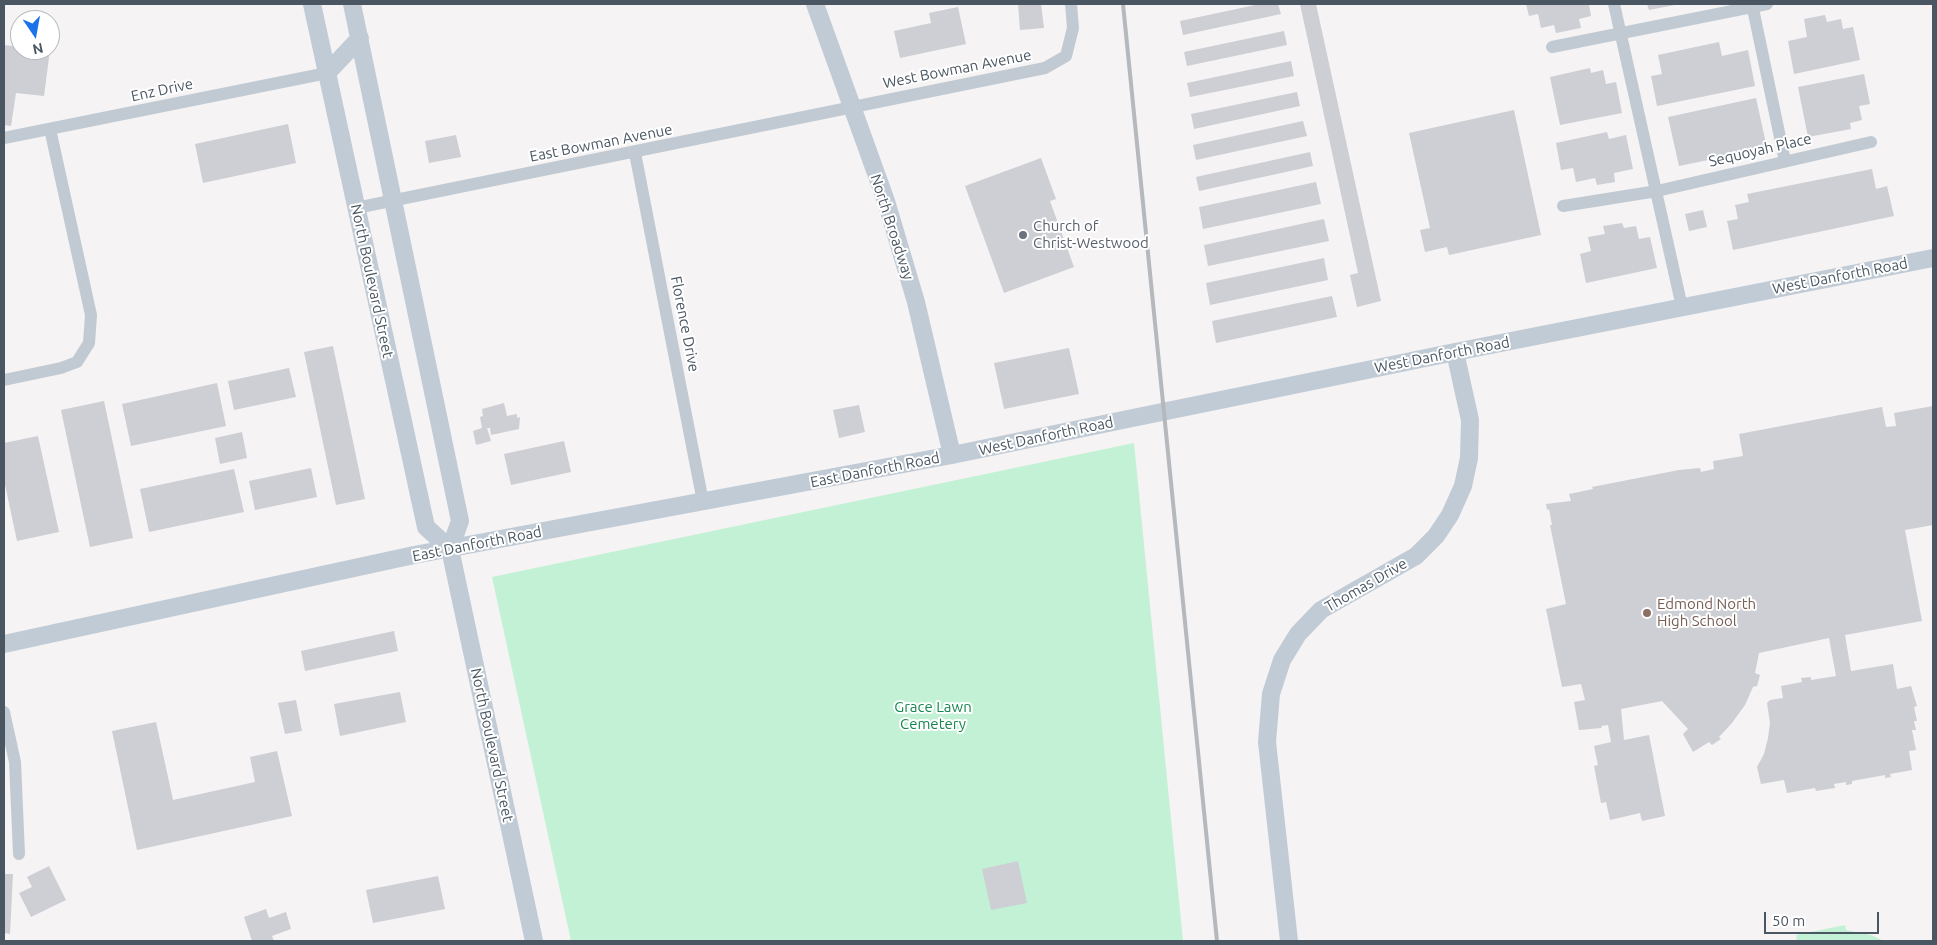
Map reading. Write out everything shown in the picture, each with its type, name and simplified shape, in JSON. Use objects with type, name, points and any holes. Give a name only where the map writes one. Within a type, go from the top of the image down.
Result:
[{"type":"main road","name":"North Boulevard Street","points":[[312,4],[426,528],[450,548],[530,940]]},
{"type":"main road","points":[[352,4],[460,521],[450,548]]},
{"type":"main road","name":"North Broadway","points":[[815,4],[886,201],[916,302],[952,455]]},
{"type":"main road","points":[[327,73],[360,38]]},
{"type":"main road","name":"West Danforth Road","points":[[952,455],[1455,352],[1933,258]]},
{"type":"main road","name":"Thomas Drive","points":[[1289,941],[1267,742],[1271,694],[1282,660],[1298,634],[1321,610],[1416,556],[1436,536],[1450,515],[1463,486],[1468,458],[1470,420],[1455,352]]},
{"type":"main road","name":"East Danforth Road","points":[[4,644],[450,548],[952,455]]},
{"type":"street","name":"West Bowman Avenue","points":[[851,108],[1045,68],[1066,56],[1074,28],[1071,4]]},
{"type":"street","points":[[1614,4],[1682,307]]},
{"type":"street","points":[[1552,48],[1752,5],[1767,4]]},
{"type":"street","points":[[1752,5],[1785,161]]},
{"type":"street","name":"Enz Drive","points":[[4,138],[327,73]]},
{"type":"street","name":"East Bowman Avenue","points":[[356,208],[851,108]]},
{"type":"street","points":[[4,380],[61,368],[77,362],[89,343],[91,315],[50,129]]},
{"type":"street","name":"Sequoyah Place","points":[[1563,206],[1657,191],[1871,142]]},
{"type":"street","name":"Florence Drive","points":[[635,153],[703,502]]},
{"type":"street","points":[[4,712],[19,854]]},
{"type":"green space","name":"Grace Lawn Cemetery","points":[[1134,443],[1183,941],[571,941],[492,577]]},
{"type":"green space","points":[[1845,925],[1846,930],[1871,935],[1884,941],[1794,941],[1797,939],[1796,935]]},
{"type":"building","points":[[1018,4],[1041,4],[1044,28],[1020,30]]},
{"type":"building","points":[[1260,4],[1278,4],[1281,14],[1183,35],[1180,21]]},
{"type":"building","points":[[1300,4],[1316,4],[1381,301],[1357,307],[1350,275],[1358,273]]},
{"type":"building","points":[[1526,4],[1589,4],[1591,16],[1579,19],[1581,28],[1556,33],[1554,25],[1541,28],[1538,14],[1529,16]]},
{"type":"building","points":[[1647,4],[1675,4],[1675,5],[1649,10]]},
{"type":"building","points":[[958,7],[966,44],[900,58],[894,31],[931,23],[929,13]]},
{"type":"building","points":[[1825,15],[1827,22],[1841,19],[1843,29],[1853,27],[1860,60],[1794,74],[1788,41],[1807,37],[1804,19]]},
{"type":"building","points":[[1284,31],[1287,45],[1187,66],[1184,52]]},
{"type":"building","points":[[1719,42],[1722,56],[1748,50],[1755,86],[1657,106],[1651,76],[1662,74],[1658,55]]},
{"type":"building","points":[[4,45],[10,46],[10,60],[49,60],[44,96],[16,93],[11,126],[4,125]]},
{"type":"building","points":[[1291,61],[1294,76],[1190,97],[1187,83]]},
{"type":"building","points":[[1590,68],[1591,73],[1603,70],[1606,84],[1616,82],[1622,113],[1560,125],[1550,77]]},
{"type":"building","points":[[1864,74],[1870,104],[1859,106],[1862,120],[1850,123],[1851,129],[1808,137],[1798,87]]},
{"type":"building","points":[[1297,92],[1300,106],[1194,129],[1191,114]]},
{"type":"building","points":[[1756,98],[1767,148],[1679,166],[1668,117]]},
{"type":"building","points":[[1514,110],[1541,235],[1449,255],[1447,247],[1425,252],[1420,230],[1430,228],[1409,133]]},
{"type":"building","points":[[1303,121],[1307,136],[1196,160],[1193,145]]},
{"type":"building","points":[[288,124],[296,163],[203,183],[195,144]]},
{"type":"building","points":[[1607,132],[1609,139],[1626,135],[1633,169],[1614,173],[1615,182],[1597,185],[1595,178],[1576,182],[1573,168],[1561,170],[1556,143]]},
{"type":"building","points":[[456,135],[461,157],[429,163],[425,141]]},
{"type":"building","points":[[1310,152],[1313,166],[1199,191],[1196,177]]},
{"type":"building","name":"Church of Christ-Westwood","points":[[1041,158],[1056,199],[1050,201],[1074,267],[1004,293],[965,186]]},
{"type":"building","points":[[1872,169],[1876,189],[1887,186],[1894,216],[1733,250],[1727,221],[1738,219],[1735,205],[1749,202],[1747,194]]},
{"type":"building","points":[[1316,182],[1321,204],[1203,229],[1199,207]]},
{"type":"building","points":[[1703,210],[1707,227],[1689,231],[1685,214]]},
{"type":"building","points":[[1324,219],[1329,241],[1208,266],[1204,245]]},
{"type":"building","points":[[1622,223],[1624,228],[1636,226],[1639,239],[1650,237],[1657,268],[1586,283],[1580,254],[1591,251],[1588,237],[1605,234],[1603,226]]},
{"type":"building","points":[[1324,258],[1328,280],[1210,305],[1206,283]]},
{"type":"building","points":[[1332,296],[1337,317],[1216,343],[1212,321]]},
{"type":"building","points":[[333,346],[365,499],[336,505],[304,352]]},
{"type":"building","points":[[1069,348],[1079,394],[1004,409],[994,363]]},
{"type":"building","points":[[289,368],[296,397],[234,410],[228,381]]},
{"type":"building","points":[[217,383],[226,426],[131,446],[122,404]]},
{"type":"building","points":[[104,401],[133,538],[90,547],[61,410]]},
{"type":"building","points":[[504,403],[507,416],[517,414],[517,418],[520,417],[519,429],[491,435],[490,428],[487,428],[491,441],[476,445],[473,431],[482,428],[480,417],[483,416],[482,409]]},
{"type":"building","points":[[859,405],[865,432],[839,438],[833,410]]},
{"type":"building","points":[[1933,406],[1933,525],[1905,530],[1922,621],[1845,635],[1851,671],[1893,664],[1897,689],[1911,686],[1917,706],[1914,707],[1917,721],[1914,721],[1916,730],[1912,730],[1916,750],[1909,751],[1912,770],[1890,774],[1891,777],[1885,778],[1885,775],[1852,781],[1852,784],[1846,785],[1846,782],[1834,784],[1835,788],[1816,791],[1815,788],[1787,793],[1784,780],[1761,784],[1757,767],[1764,754],[1768,738],[1770,723],[1767,703],[1770,700],[1783,698],[1781,686],[1802,682],[1801,678],[1811,677],[1811,680],[1836,676],[1829,638],[1759,653],[1755,673],[1760,675],[1757,686],[1753,687],[1745,705],[1719,737],[1721,739],[1712,745],[1709,742],[1693,752],[1683,734],[1688,729],[1662,701],[1621,709],[1624,740],[1649,735],[1665,816],[1642,821],[1640,813],[1610,820],[1606,802],[1601,803],[1594,766],[1598,765],[1594,746],[1611,742],[1608,725],[1601,726],[1602,728],[1579,730],[1574,702],[1585,700],[1581,684],[1562,687],[1546,609],[1566,604],[1550,525],[1552,525],[1549,509],[1547,510],[1546,504],[1571,501],[1569,494],[1593,489],[1592,487],[1679,470],[1700,468],[1701,472],[1714,469],[1713,461],[1743,456],[1739,434],[1882,407],[1886,427],[1896,426],[1894,413]]},
{"type":"building","points":[[242,432],[247,458],[220,464],[215,438]]},
{"type":"building","points":[[38,436],[59,532],[17,541],[4,480],[4,443]]},
{"type":"building","points":[[564,441],[571,472],[511,485],[504,454]]},
{"type":"building","points":[[311,468],[317,497],[255,510],[249,481]]},
{"type":"building","points":[[234,469],[244,512],[149,532],[140,489]]},
{"type":"building","points":[[394,631],[398,651],[305,671],[301,651]]},
{"type":"building","points":[[400,692],[406,722],[340,736],[334,704]]},
{"type":"building","points":[[296,700],[302,731],[285,734],[278,703]]},
{"type":"building","points":[[156,722],[173,800],[255,782],[250,757],[277,751],[292,816],[137,850],[112,731]]},
{"type":"building","points":[[1018,861],[1027,903],[991,910],[982,869]]},
{"type":"building","points":[[49,866],[66,900],[31,917],[19,893],[32,887],[27,877]]},
{"type":"building","points":[[4,874],[13,874],[10,934],[4,933]]},
{"type":"building","points":[[438,876],[445,909],[373,923],[366,890]]},
{"type":"building","points":[[266,909],[269,918],[286,912],[291,929],[272,936],[274,941],[252,941],[244,917]]},
{"type":"railway","points":[[1123,4],[1217,941]]},
{"type":"place","name":"Church of Christ-Westwood","points":[[1023,235]]},
{"type":"place","name":"Edmond North High School","points":[[1647,613]]}]
